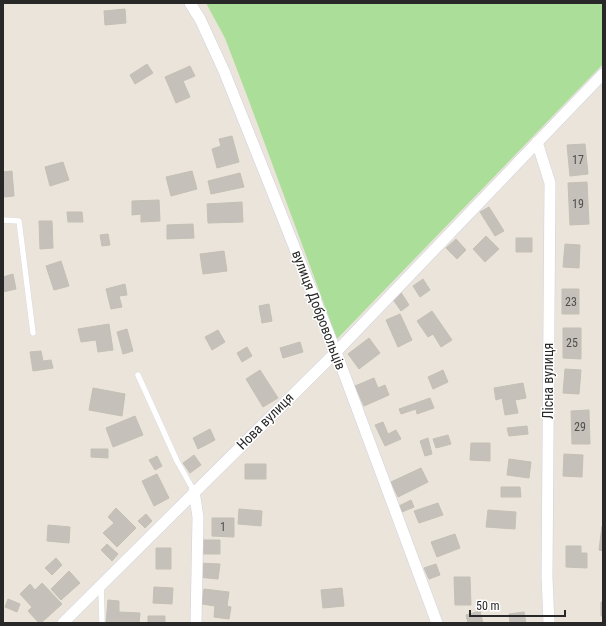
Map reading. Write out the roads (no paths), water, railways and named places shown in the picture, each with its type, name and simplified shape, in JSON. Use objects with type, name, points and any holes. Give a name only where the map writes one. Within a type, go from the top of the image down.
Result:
[{"type":"street","name":"вулиця Добровольців","points":[[190,3],[200,19],[224,71],[336,352],[437,623]]},
{"type":"street","points":[[336,352],[603,74]]},
{"type":"street","name":"Лісна вулиця","points":[[537,142],[550,183],[547,569],[549,623]]},
{"type":"street","name":"Нова вулиця","points":[[63,623],[194,491],[336,352]]},
{"type":"street","points":[[194,491],[198,517],[196,623]]},
{"type":"lane","points":[[3,220],[19,221],[33,333]]},
{"type":"lane","points":[[138,375],[177,460],[194,491]]},
{"type":"lane","points":[[101,585],[102,623]]}]
